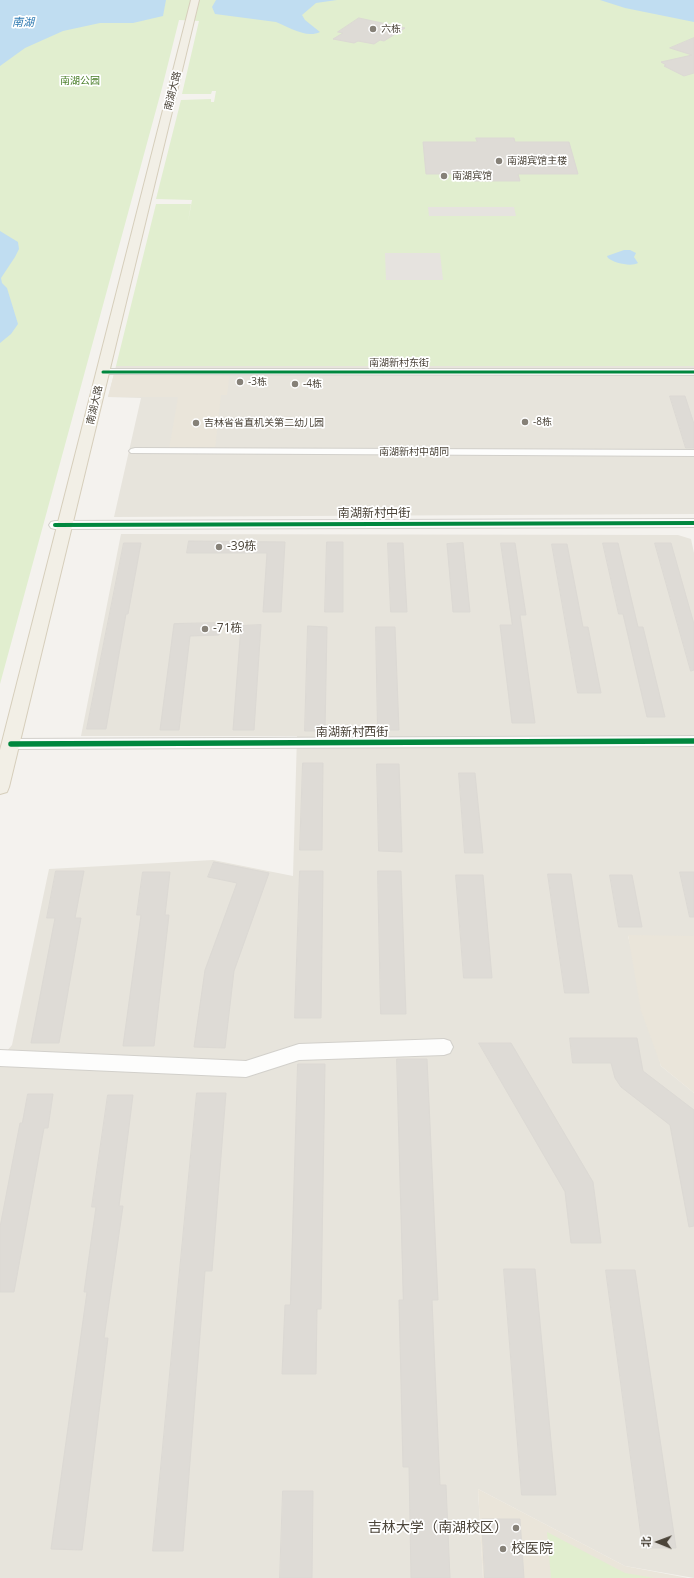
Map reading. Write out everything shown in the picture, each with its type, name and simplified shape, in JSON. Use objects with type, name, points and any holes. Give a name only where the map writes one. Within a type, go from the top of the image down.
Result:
[{"type":"main road","name":"南湖大路","points":[[0,787],[5,739],[60,526],[189,0]]},
{"type":"main road","name":"南湖大路","points":[[60,526],[103,372],[196,0]]},
{"type":"street","name":"南湖新村东街","points":[[103,372],[694,372]]},
{"type":"street","name":"南湖新村中胡同","points":[[135,451],[694,453]]},
{"type":"street","name":"南湖新村中街","points":[[60,526],[694,523]]},
{"type":"street","name":"南湖新村西街","points":[[5,739],[694,741]]},
{"type":"street","points":[[0,1058],[246,1069],[299,1052],[444,1047]]},
{"type":"shaded area","points":[[428,207],[514,207],[516,216],[429,216]]},
{"type":"shaded area","points":[[694,228],[694,514],[114,517],[141,398],[108,397],[116,366],[450,366]]},
{"type":"shaded area","points":[[385,253],[440,253],[443,280],[386,280]]},
{"type":"shaded area","name":"吉林省省直机关第二幼儿园","points":[[230,373],[227,395],[221,395],[215,449],[169,449],[178,397],[108,397],[114,374]]},
{"type":"shaded area","points":[[121,534],[678,535],[691,539],[694,553],[694,936],[628,936],[661,1066],[694,1093],[694,1578],[625,1566],[478,1489],[483,1578],[0,1578],[0,1059],[12,1045],[49,869],[213,860],[293,876],[297,736],[81,736]]},
{"type":"shaded area","points":[[628,935],[694,936],[694,1093],[661,1066],[641,1011]]},
{"type":"shaded area","name":"吉林大学（南湖校区）","points":[[478,1489],[625,1566],[688,1578],[483,1578]]},
{"type":"green space","name":"南湖宾馆","points":[[0,0],[694,0],[694,366],[116,366],[156,204],[191,204],[188,222],[192,200],[156,199],[181,100],[211,99],[211,102],[214,102],[216,91],[212,91],[211,94],[182,94],[199,21],[179,20],[162,88],[0,684]]},
{"type":"green space","points":[[547,1532],[625,1573],[655,1578],[551,1578]]},
{"type":"water","name":"南湖","points":[[0,0],[166,0],[163,16],[133,23],[100,23],[63,31],[25,48],[0,66]]},
{"type":"water","points":[[216,0],[337,0],[316,3],[302,15],[305,20],[320,32],[309,34],[297,31],[276,22],[215,14],[212,7]]},
{"type":"water","points":[[600,0],[694,0],[694,22],[625,8]]},
{"type":"water","points":[[0,231],[18,242],[19,249],[1,278],[2,283],[7,288],[18,324],[11,334],[0,343]]},
{"type":"water","points":[[624,250],[630,250],[636,253],[634,257],[638,263],[631,265],[623,264],[611,260],[607,256]]},
{"type":"building","name":"六栋","points":[[359,18],[405,28],[384,41],[380,40],[374,44],[358,41],[354,43],[333,39],[343,33],[338,32]]},
{"type":"building","points":[[694,38],[694,73],[684,76],[664,66],[666,65],[661,62],[692,55],[670,48]]},
{"type":"building","name":"南湖宾馆主楼","points":[[476,138],[514,138],[515,142],[569,142],[578,174],[518,174],[520,181],[473,181],[472,174],[426,174],[423,142],[477,142]]},
{"type":"building","points":[[670,396],[685,396],[694,424],[694,448],[686,448]]},
{"type":"building","points":[[189,541],[285,542],[281,612],[263,612],[267,553],[187,553]]},
{"type":"building","points":[[327,542],[343,542],[343,612],[325,612]]},
{"type":"building","points":[[124,543],[141,543],[128,614],[126,614],[106,729],[87,729]]},
{"type":"building","points":[[388,543],[403,543],[407,612],[391,612]]},
{"type":"building","points":[[463,543],[470,612],[453,612],[447,544]]},
{"type":"building","points":[[501,543],[515,543],[526,615],[520,615],[535,723],[512,723],[500,625],[512,625]]},
{"type":"building","points":[[603,543],[618,543],[638,627],[643,627],[665,717],[647,717],[623,614],[619,614]]},
{"type":"building","points":[[655,543],[671,543],[694,624],[694,670],[691,671]]},
{"type":"building","points":[[552,544],[567,544],[583,627],[588,627],[601,693],[578,693]]},
{"type":"building","points":[[220,623],[219,635],[190,636],[179,730],[160,730],[174,624]]},
{"type":"building","points":[[261,625],[254,730],[233,730],[241,626]]},
{"type":"building","points":[[308,626],[327,627],[325,731],[305,731]]},
{"type":"building","points":[[376,627],[395,627],[399,730],[378,730]]},
{"type":"building","points":[[303,763],[323,763],[322,850],[300,850]]},
{"type":"building","points":[[377,764],[399,764],[402,852],[379,851]]},
{"type":"building","points":[[459,773],[475,773],[483,853],[465,853]]},
{"type":"building","points":[[214,862],[269,873],[234,971],[225,1048],[194,1047],[205,970],[237,883],[208,877]]},
{"type":"building","points":[[56,871],[84,871],[75,918],[81,918],[59,1043],[31,1043],[55,918],[47,918]]},
{"type":"building","points":[[300,871],[323,871],[321,1018],[295,1018]]},
{"type":"building","points":[[378,871],[401,871],[406,1014],[381,1014]]},
{"type":"building","points":[[143,872],[170,872],[165,915],[169,915],[154,1046],[123,1046],[141,915],[137,915]]},
{"type":"building","points":[[680,872],[694,872],[694,917],[690,917]]},
{"type":"building","points":[[548,874],[571,874],[589,993],[565,993]]},
{"type":"building","points":[[456,875],[483,875],[492,978],[464,978]]},
{"type":"building","points":[[610,875],[632,875],[642,927],[619,927]]},
{"type":"building","points":[[570,1038],[637,1038],[643,1071],[694,1110],[694,1226],[689,1227],[670,1125],[621,1087],[615,1078],[611,1063],[573,1063]]},
{"type":"building","points":[[479,1043],[511,1043],[593,1182],[601,1243],[571,1243],[565,1192]]},
{"type":"building","points":[[397,1059],[427,1059],[438,1300],[432,1300],[440,1485],[446,1485],[450,1578],[411,1578],[409,1467],[403,1467],[399,1300],[403,1300]]},
{"type":"building","points":[[298,1064],[325,1064],[321,1309],[317,1309],[316,1374],[282,1374],[285,1305],[290,1305]]},
{"type":"building","points":[[197,1093],[226,1093],[212,1271],[205,1271],[183,1551],[153,1551]]},
{"type":"building","points":[[28,1094],[53,1094],[48,1128],[44,1128],[14,1292],[0,1292],[0,1227],[20,1123],[22,1123]]},
{"type":"building","points":[[108,1095],[133,1095],[119,1206],[123,1206],[104,1338],[108,1338],[82,1550],[51,1549],[87,1292],[84,1292],[96,1207],[92,1207]]},
{"type":"building","points":[[504,1269],[535,1269],[556,1495],[522,1495]]},
{"type":"building","points":[[606,1270],[635,1270],[676,1548],[643,1548]]},
{"type":"building","points":[[283,1491],[313,1491],[312,1578],[280,1578]]},
{"type":"building","name":"校医院","points":[[482,1519],[520,1519],[524,1578],[485,1578]]},
{"type":"cycle path","points":[[103,372],[694,372]]},
{"type":"cycle path","points":[[55,525],[694,523]]},
{"type":"cycle path","points":[[11,744],[694,741]]},
{"type":"place","name":"六栋","points":[[373,29]]},
{"type":"place","name":"南湖宾馆主楼","points":[[499,161]]},
{"type":"place","name":"南湖宾馆","points":[[444,176]]},
{"type":"place","name":"-3栋","points":[[240,382]]},
{"type":"place","name":"-4栋","points":[[295,384]]},
{"type":"place","name":"-8栋","points":[[525,422]]},
{"type":"place","name":"吉林省省直机关第二幼儿园","points":[[196,423]]},
{"type":"place","name":"-39栋","points":[[219,547]]},
{"type":"place","name":"-71栋","points":[[205,629]]},
{"type":"place","name":"吉林大学（南湖校区）","points":[[516,1528]]},
{"type":"place","name":"校医院","points":[[503,1549]]},
{"type":"park label","name":"南湖公园","points":[[80,81]]}]
